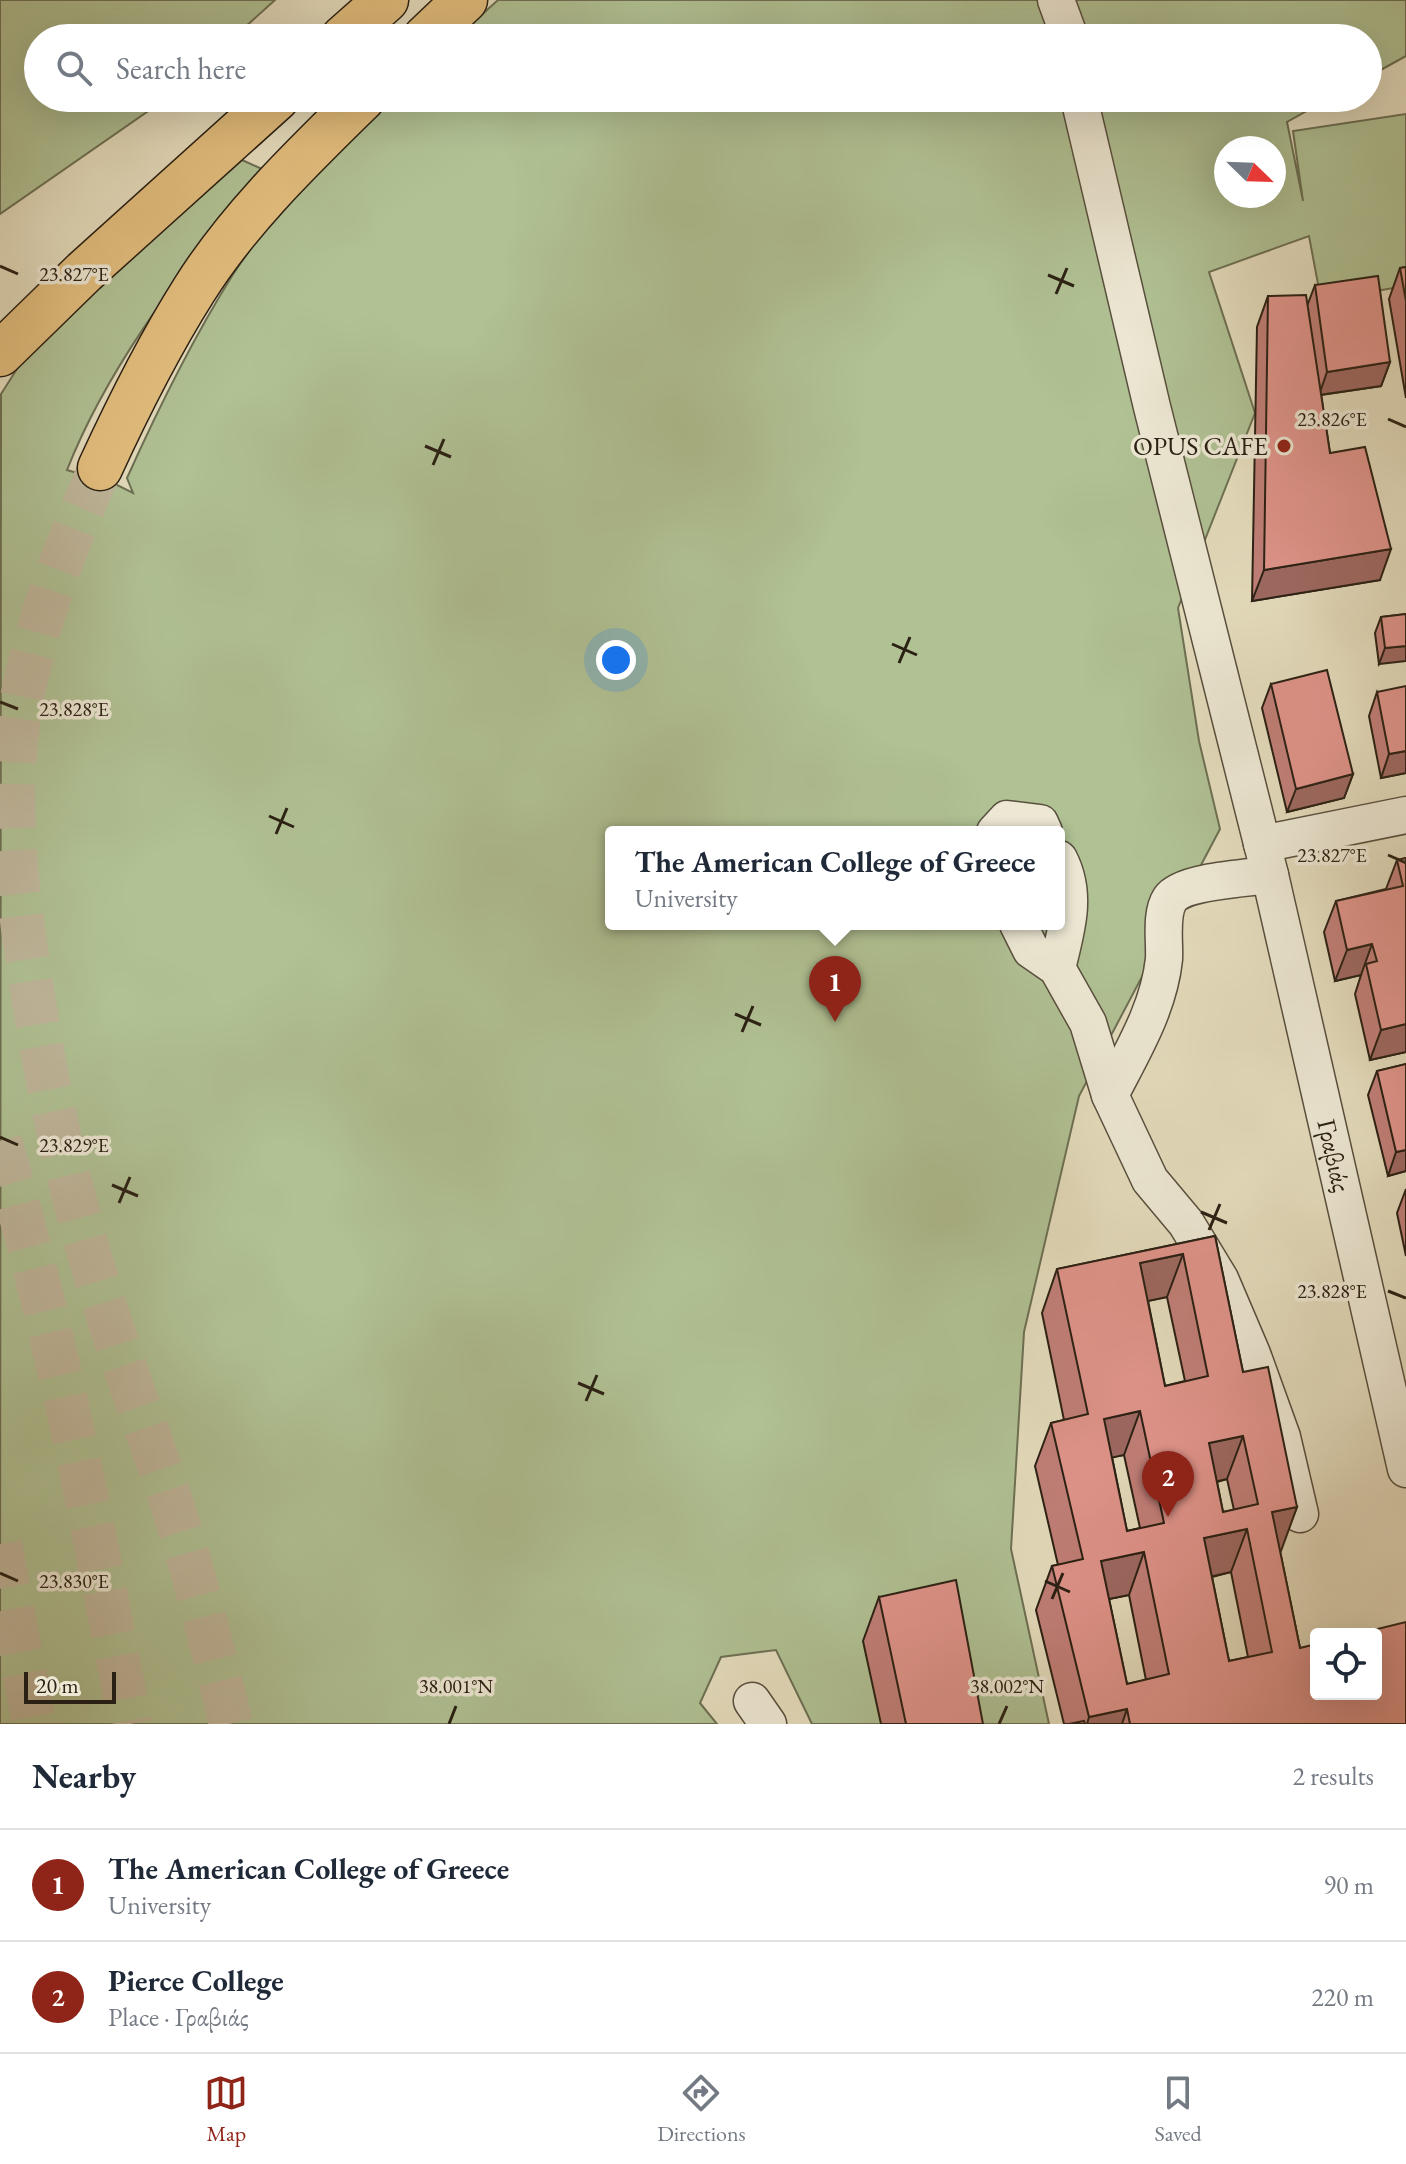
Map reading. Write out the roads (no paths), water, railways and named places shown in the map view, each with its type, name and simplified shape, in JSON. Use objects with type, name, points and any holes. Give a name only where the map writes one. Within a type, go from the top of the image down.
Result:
[{"type":"highway","points":[[359,24],[386,0]]},
{"type":"highway","points":[[440,24],[465,0]]},
{"type":"highway","points":[[0,354],[84,272],[261,112]]},
{"type":"highway","points":[[100,468],[133,394],[194,289],[267,196],[349,112]]},
{"type":"street","points":[[1056,0],[1065,24]]},
{"type":"street","name":"Γραβιάς","points":[[1082,112],[1152,407],[1391,1345],[1406,1469]]},
{"type":"street","points":[[1110,1095],[1155,1003],[1164,962],[1166,915],[1170,899],[1181,890],[1216,882],[1266,859],[1406,815]]},
{"type":"street","points":[[1001,826],[1007,819],[1040,823],[1041,826]]},
{"type":"street","points":[[1057,968],[1071,912],[1065,869]]},
{"type":"street","points":[[1021,930],[1031,950],[1057,968],[1088,1023],[1110,1095],[1150,1180],[1186,1223],[1220,1279],[1282,1437],[1300,1514]]},
{"type":"tunnel","points":[[100,468],[53,586],[26,677],[14,775],[17,876],[43,1054],[77,1210],[109,1321],[187,1553],[231,1724]]},
{"type":"tunnel","points":[[0,1141],[56,1358],[88,1504],[130,1724]]},
{"type":"tunnel","points":[[0,1544],[34,1724]]},
{"type":"place","name":"OPUS CAFE","points":[[1284,446]]},
{"type":"place","name":"The American College of Greece","points":[[835,1022]]},
{"type":"place","name":"Pierce College","points":[[1168,1517]]}]
